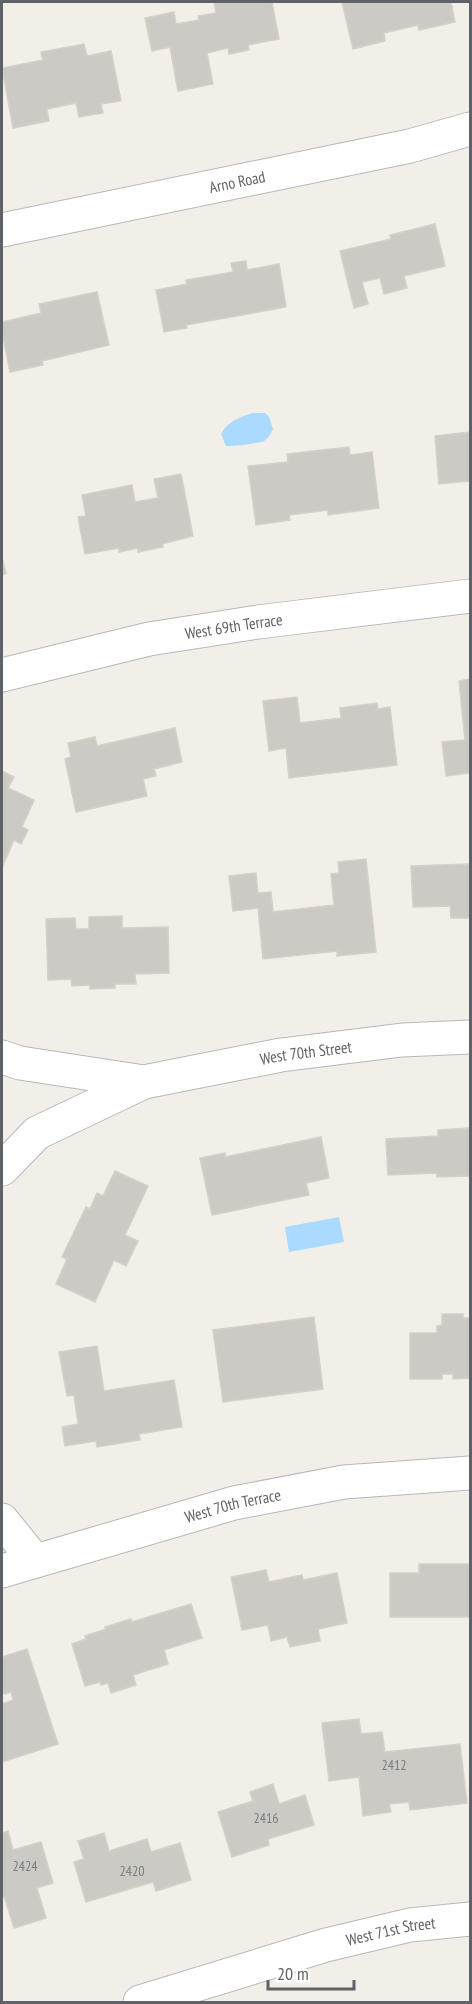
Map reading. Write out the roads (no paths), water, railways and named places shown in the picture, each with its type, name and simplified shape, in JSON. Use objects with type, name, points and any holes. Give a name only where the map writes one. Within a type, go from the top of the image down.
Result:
[{"type":"street","name":"Arno Road","points":[[2,230],[410,146],[471,129]]},
{"type":"street","name":"West 69th Terrace","points":[[2,675],[149,639],[258,622],[471,596]]},
{"type":"street","name":"West 70th Street","points":[[2,1169],[37,1133],[144,1082],[282,1054],[402,1040],[471,1037]]},
{"type":"street","name":"West 70th Street","points":[[2,1057],[20,1064],[144,1082]]},
{"type":"street","name":"West 70th Terrace","points":[[2,1571],[234,1503],[344,1482],[471,1473]]},
{"type":"street","points":[[2,1520],[35,1562]]},
{"type":"street","name":"West 71st Street","points":[[140,2002],[326,1946],[410,1925],[471,1919]]},
{"type":"water","points":[[252,413],[265,413],[269,417],[273,429],[269,437],[257,443],[226,446],[221,434],[227,426],[234,420]]},
{"type":"water","points":[[339,1217],[344,1242],[289,1252],[285,1227]]}]
